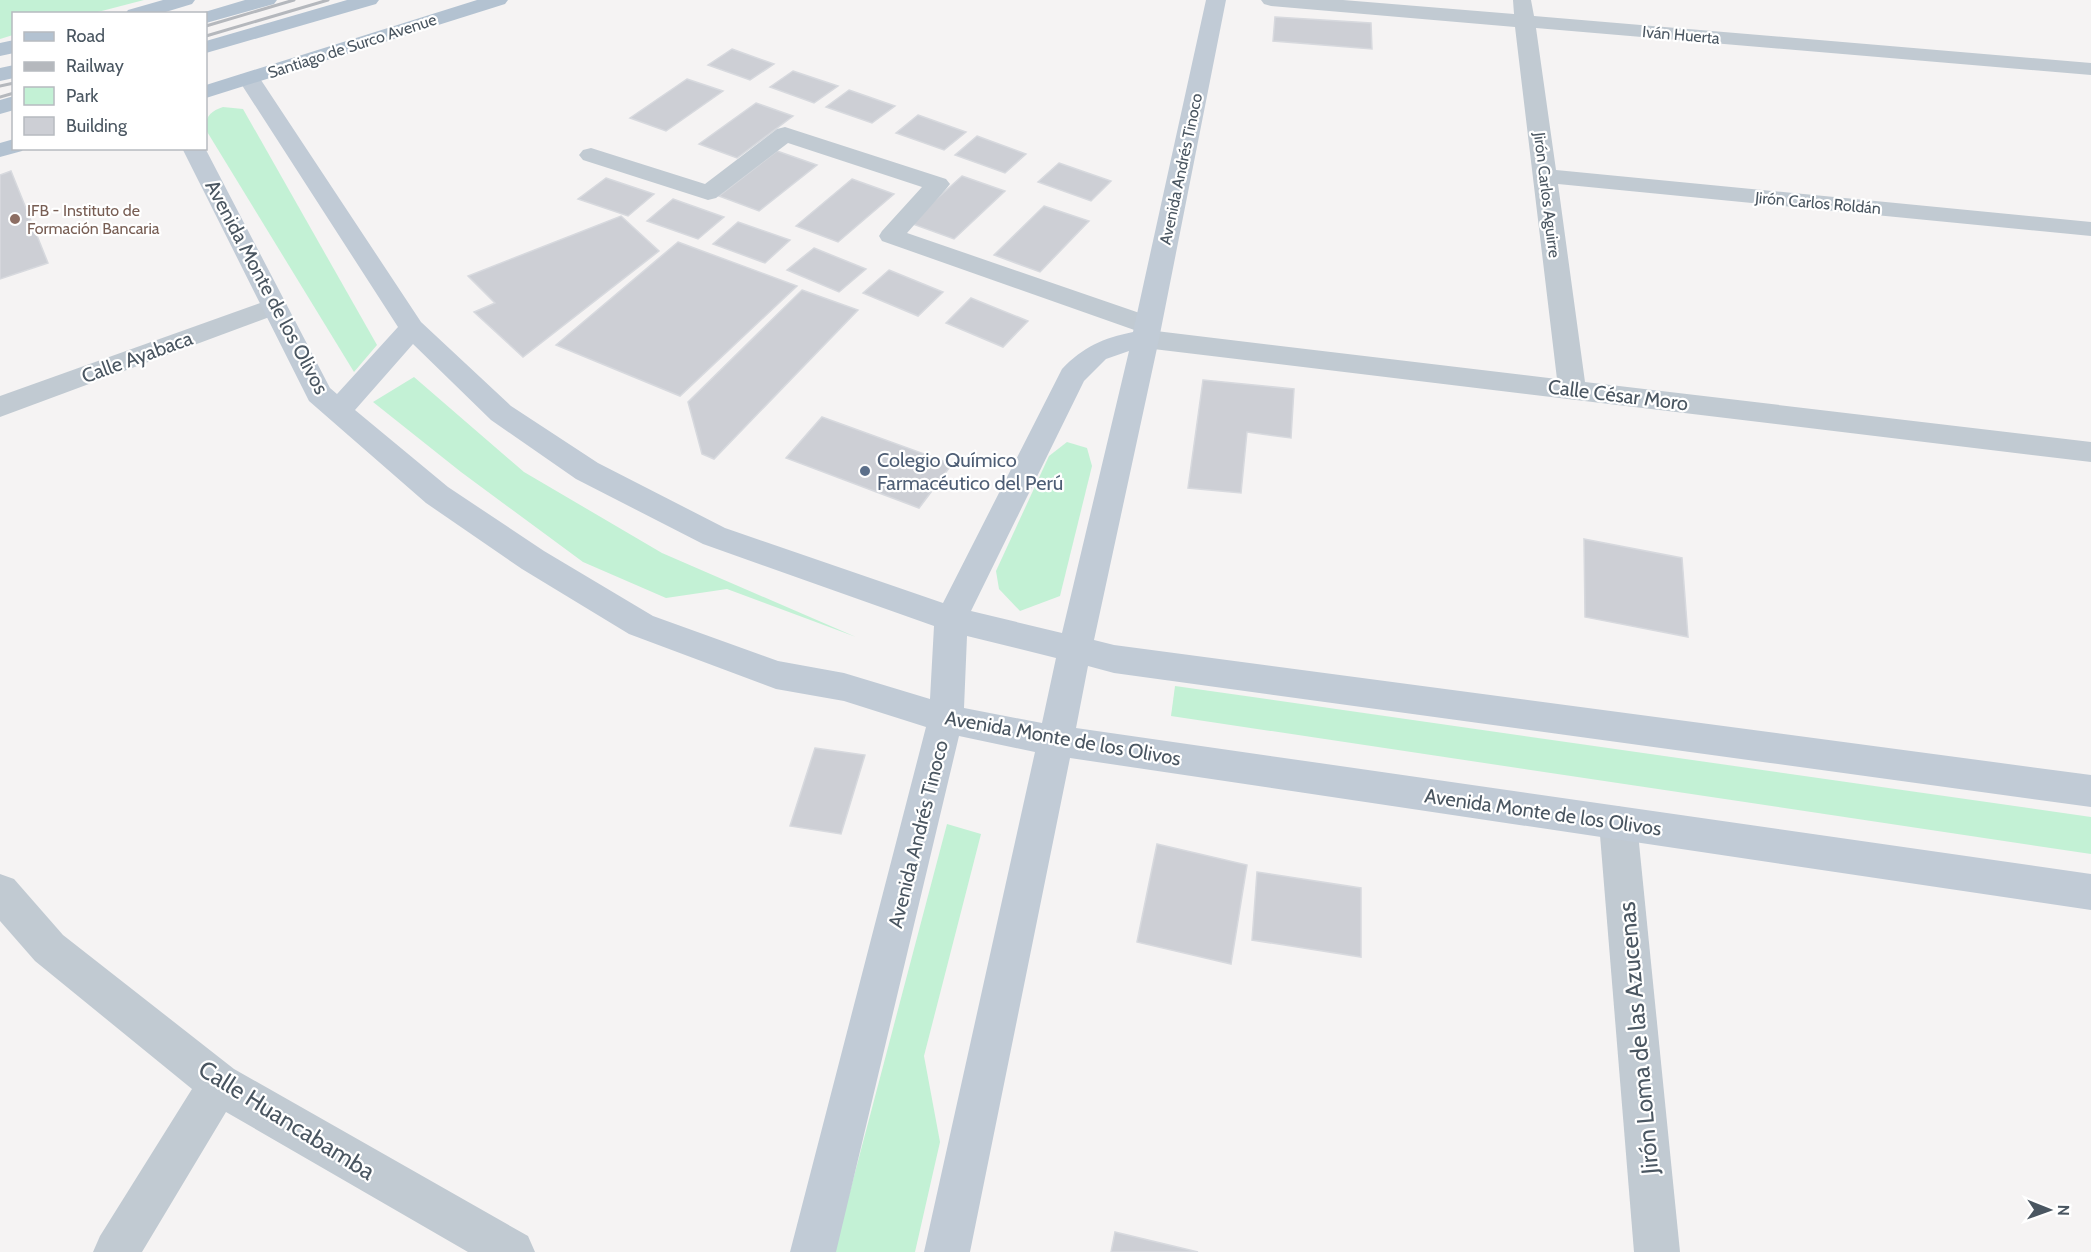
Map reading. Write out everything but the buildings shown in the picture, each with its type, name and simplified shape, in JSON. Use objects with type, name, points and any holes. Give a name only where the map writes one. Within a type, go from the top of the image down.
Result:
[{"type":"main road","points":[[142,12],[185,0]]},
{"type":"main road","points":[[207,17],[267,0]]},
{"type":"main road","name":"Santiago de Surco Avenue","points":[[207,47],[369,0]]},
{"type":"main road","name":"Santiago de Surco Avenue","points":[[207,92],[498,0]]},
{"type":"street","name":"Avenida Andrés Tinoco","points":[[947,1252],[1058,741],[1075,650],[1147,332],[1216,0]]},
{"type":"street","name":"Iván Huerta","points":[[1271,0],[1523,11],[2091,69]]},
{"type":"street","name":"Jirón Carlos Aguirre","points":[[1523,11],[1572,389]]},
{"type":"street","points":[[249,79],[412,328],[501,413],[587,471],[714,536],[951,619],[1122,660],[2091,791]]},
{"type":"street","name":"Calle César Moro","points":[[591,155],[708,193],[785,134],[938,184],[891,236],[1147,332],[1572,389],[2091,452]]},
{"type":"street","name":"Avenida Monte de los Olivos","points":[[194,150],[319,394],[437,495],[533,560],[641,625],[776,675],[844,687],[946,718],[1058,741],[2091,892]]},
{"type":"street","name":"Jirón Carlos Roldán","points":[[1544,176],[2091,229]]},
{"type":"street","name":"Calle Ayabaca","points":[[0,407],[274,306]]},
{"type":"street","points":[[338,411],[412,328]]},
{"type":"street","name":"Avenida Andrés Tinoco","points":[[813,1252],[946,718],[951,619],[1072,376],[1088,357],[1108,345],[1147,332]]},
{"type":"street","name":"Jirón Loma de las Azucenas","points":[[1618,823],[1658,1252]]},
{"type":"street","name":"Calle Huancabamba","points":[[0,892],[49,948],[219,1084],[512,1252]]},
{"type":"street","points":[[116,1252],[219,1084]]},
{"type":"green space","points":[[0,0],[144,0],[98,12],[12,12],[12,35],[0,39]]},
{"type":"green space","points":[[223,107],[243,109],[377,345],[354,372],[207,132],[207,121],[215,110]]},
{"type":"green space","points":[[414,377],[524,472],[662,553],[856,637],[727,589],[666,598],[583,562],[461,472],[373,402]]},
{"type":"green space","points":[[1067,442],[1087,448],[1092,466],[1060,596],[1020,611],[999,589],[996,571],[1049,456]]},
{"type":"green space","points":[[1175,686],[2091,817],[2091,854],[1171,716]]},
{"type":"green space","points":[[947,824],[981,834],[924,1056],[940,1142],[915,1252],[834,1252]]},
{"type":"railway","points":[[207,26],[294,0]]},
{"type":"railway","points":[[207,36],[328,0]]},
{"type":"railway","points":[[0,86],[12,83]]},
{"type":"railway","points":[[0,97],[12,94]]},
{"type":"place","name":"IFB - Instituto de Formación Bancaria","points":[[15,219]]},
{"type":"place","name":"Colegio Químico Farmacéutico del Perú","points":[[865,471]]}]
